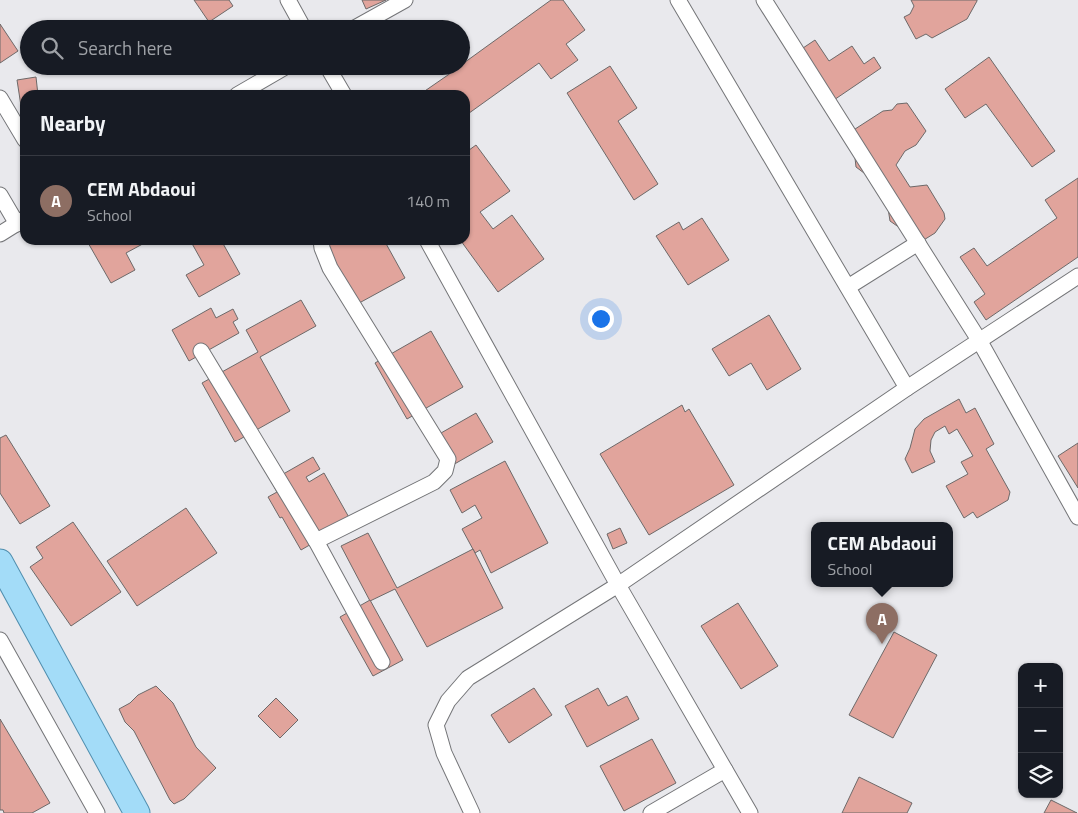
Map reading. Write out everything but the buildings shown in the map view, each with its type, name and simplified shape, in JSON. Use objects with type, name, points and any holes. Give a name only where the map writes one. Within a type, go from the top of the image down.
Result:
[{"type":"main road","points":[[0,562],[133,811]]},
{"type":"street","points":[[288,0],[299,20]]},
{"type":"street","points":[[369,20],[404,0]]},
{"type":"street","points":[[678,0],[908,388]]},
{"type":"street","points":[[764,0],[979,340],[1078,516]]},
{"type":"street","points":[[246,90],[271,75]]},
{"type":"street","points":[[332,75],[341,90]]},
{"type":"street","points":[[0,98],[20,132]]},
{"type":"street","points":[[0,195],[20,220]]},
{"type":"street","points":[[0,234],[20,222]]},
{"type":"street","points":[[848,287],[918,243]]},
{"type":"street","points":[[316,541],[434,482],[445,470],[448,459],[330,268],[322,245]]},
{"type":"street","points":[[430,245],[618,586],[750,813]]},
{"type":"street","points":[[472,813],[444,753],[436,725],[448,700],[468,678],[618,586],[979,340],[1078,276]]},
{"type":"street","points":[[201,351],[316,541],[382,662]]},
{"type":"street","points":[[0,640],[97,813]]},
{"type":"street","points":[[651,813],[725,770]]},
{"type":"place","name":"CEM Abdaoui","points":[[882,644]]}]
